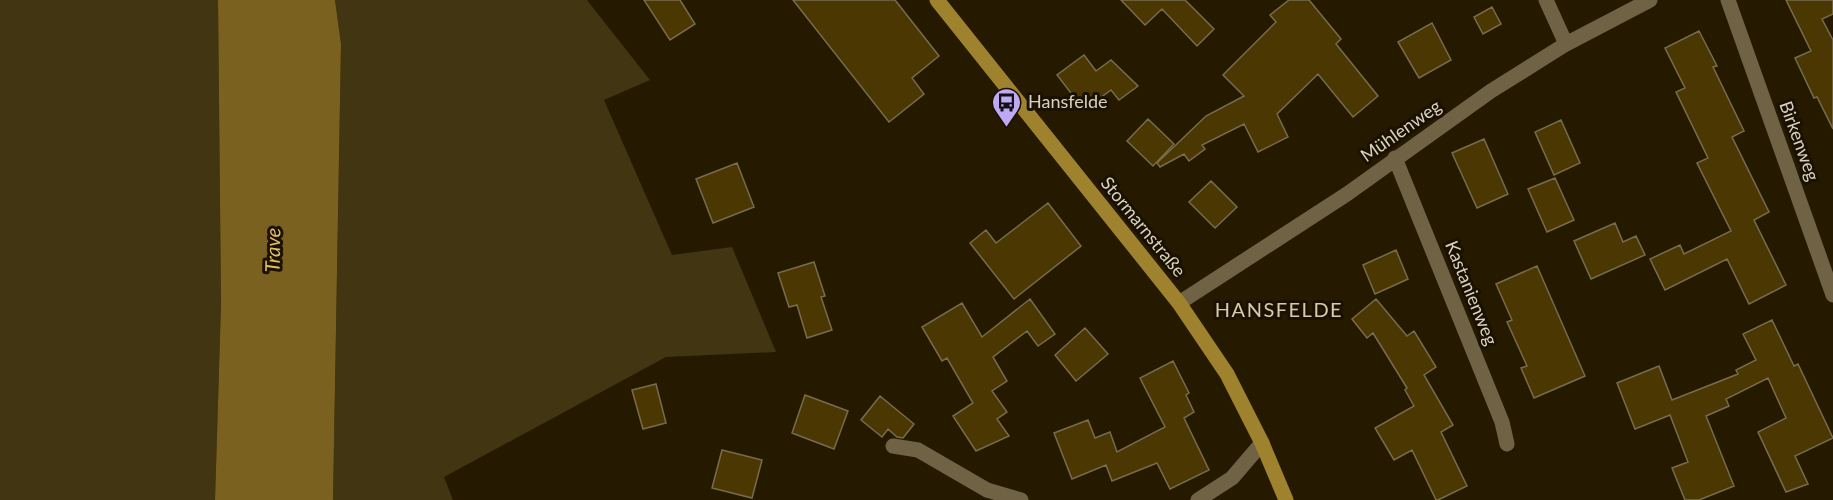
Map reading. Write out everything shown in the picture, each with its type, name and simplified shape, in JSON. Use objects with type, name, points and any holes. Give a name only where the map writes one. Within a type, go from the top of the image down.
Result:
[{"type":"main road","name":"Stormarnstraße","points":[[937,0],[1179,303],[1227,374],[1262,443],[1286,500]]},
{"type":"street","points":[[1546,0],[1566,44]]},
{"type":"street","name":"Mühlenweg","points":[[1179,303],[1347,194],[1491,92],[1566,44],[1650,0]]},
{"type":"street","name":"Birkenweg","points":[[1728,0],[1833,295]]},
{"type":"street","name":"Kastanienweg","points":[[1395,158],[1502,422],[1507,444]]},
{"type":"street","points":[[1198,500],[1232,478],[1262,443]]},
{"type":"street","points":[[892,446],[918,450],[987,490],[1021,500]]},
{"type":"shaded area","points":[[0,0],[218,0],[221,304],[215,500],[0,500]]},
{"type":"shaded area","points":[[335,0],[587,0],[650,80],[604,100],[672,255],[732,247],[776,352],[666,357],[444,477],[453,500],[333,500],[341,44]]},
{"type":"water","name":"Trave","points":[[218,0],[335,0],[341,44],[333,500],[215,500],[221,304]]},
{"type":"building","points":[[644,0],[680,0],[695,24],[670,40]]},
{"type":"building","points":[[793,0],[895,0],[939,56],[912,78],[924,94],[889,122]]},
{"type":"building","points":[[1121,0],[1185,0],[1214,29],[1197,46],[1162,9],[1145,25]]},
{"type":"building","points":[[1289,0],[1309,0],[1341,39],[1336,44],[1378,96],[1353,117],[1318,74],[1277,114],[1288,137],[1258,152],[1244,124],[1202,145],[1205,149],[1189,161],[1184,154],[1160,167],[1157,163],[1206,116],[1244,96],[1223,75],[1276,22],[1270,15]]},
{"type":"building","points":[[1786,0],[1833,0],[1833,14],[1822,19],[1833,40],[1833,129],[1817,97],[1814,98],[1795,58],[1811,51]]},
{"type":"building","points":[[1492,7],[1501,24],[1483,34],[1474,17]]},
{"type":"building","points":[[1432,23],[1451,60],[1419,78],[1398,42]]},
{"type":"building","points":[[1699,31],[1717,66],[1713,67],[1744,131],[1732,137],[1769,212],[1754,220],[1786,285],[1749,304],[1727,259],[1665,290],[1650,259],[1680,245],[1684,254],[1731,231],[1697,163],[1708,158],[1676,92],[1685,88],[1665,48]]},
{"type":"building","points":[[1084,55],[1096,71],[1111,60],[1138,86],[1119,100],[1111,90],[1084,110],[1057,75]]},
{"type":"building","points":[[1148,119],[1174,144],[1153,166],[1127,141]]},
{"type":"building","points":[[1561,120],[1580,163],[1554,175],[1535,132]]},
{"type":"building","points":[[1484,139],[1508,194],[1477,208],[1452,153]]},
{"type":"building","points":[[737,163],[754,207],[713,223],[696,179]]},
{"type":"building","points":[[1555,178],[1574,220],[1547,232],[1528,189]]},
{"type":"building","points":[[1211,181],[1237,207],[1215,228],[1189,202]]},
{"type":"building","points":[[1048,203],[1081,246],[1014,299],[970,243],[986,230],[996,243]]},
{"type":"building","points":[[1615,223],[1623,242],[1636,236],[1645,255],[1591,279],[1574,241]]},
{"type":"building","points":[[1396,250],[1408,279],[1375,294],[1363,265]]},
{"type":"building","points":[[814,262],[825,296],[821,297],[832,330],[807,338],[797,305],[789,307],[778,273]]},
{"type":"building","points":[[1537,266],[1585,376],[1534,398],[1521,368],[1527,366],[1507,322],[1512,320],[1496,284]]},
{"type":"building","points":[[1030,299],[1055,334],[1038,346],[1027,331],[993,357],[1007,381],[992,391],[1007,412],[997,419],[1009,436],[976,451],[953,416],[973,403],[947,358],[942,361],[922,327],[962,303],[982,337]]},
{"type":"building","points":[[1376,299],[1407,336],[1414,331],[1436,367],[1424,375],[1453,425],[1441,432],[1467,486],[1438,500],[1412,450],[1394,460],[1375,428],[1414,406],[1405,390],[1407,388],[1373,333],[1367,338],[1352,319]]},
{"type":"building","points":[[1772,320],[1794,366],[1798,364],[1833,438],[1795,456],[1808,484],[1786,492],[1758,432],[1786,418],[1768,378],[1726,399],[1729,406],[1706,416],[1734,486],[1699,500],[1685,500],[1672,468],[1688,462],[1670,415],[1635,429],[1617,383],[1659,366],[1672,400],[1738,374],[1736,370],[1756,360],[1743,334]]},
{"type":"building","points":[[1085,328],[1108,354],[1076,381],[1055,355]]},
{"type":"building","points":[[1173,361],[1189,393],[1186,395],[1194,412],[1184,418],[1209,470],[1170,489],[1157,463],[1112,481],[1106,465],[1072,479],[1054,433],[1088,420],[1095,438],[1110,432],[1117,452],[1165,427],[1140,378]]},
{"type":"building","points":[[656,384],[666,423],[643,429],[632,390]]},
{"type":"building","points":[[805,395],[848,411],[834,449],[792,433]]},
{"type":"building","points":[[880,396],[914,424],[903,438],[897,437],[888,429],[882,437],[861,420]]},
{"type":"building","points":[[722,450],[762,460],[752,498],[712,488]]},
{"type":"place","name":"Hansfelde","points":[[1007,128]]},
{"type":"district","name":"HANSFELDE","points":[[1279,310]]}]
